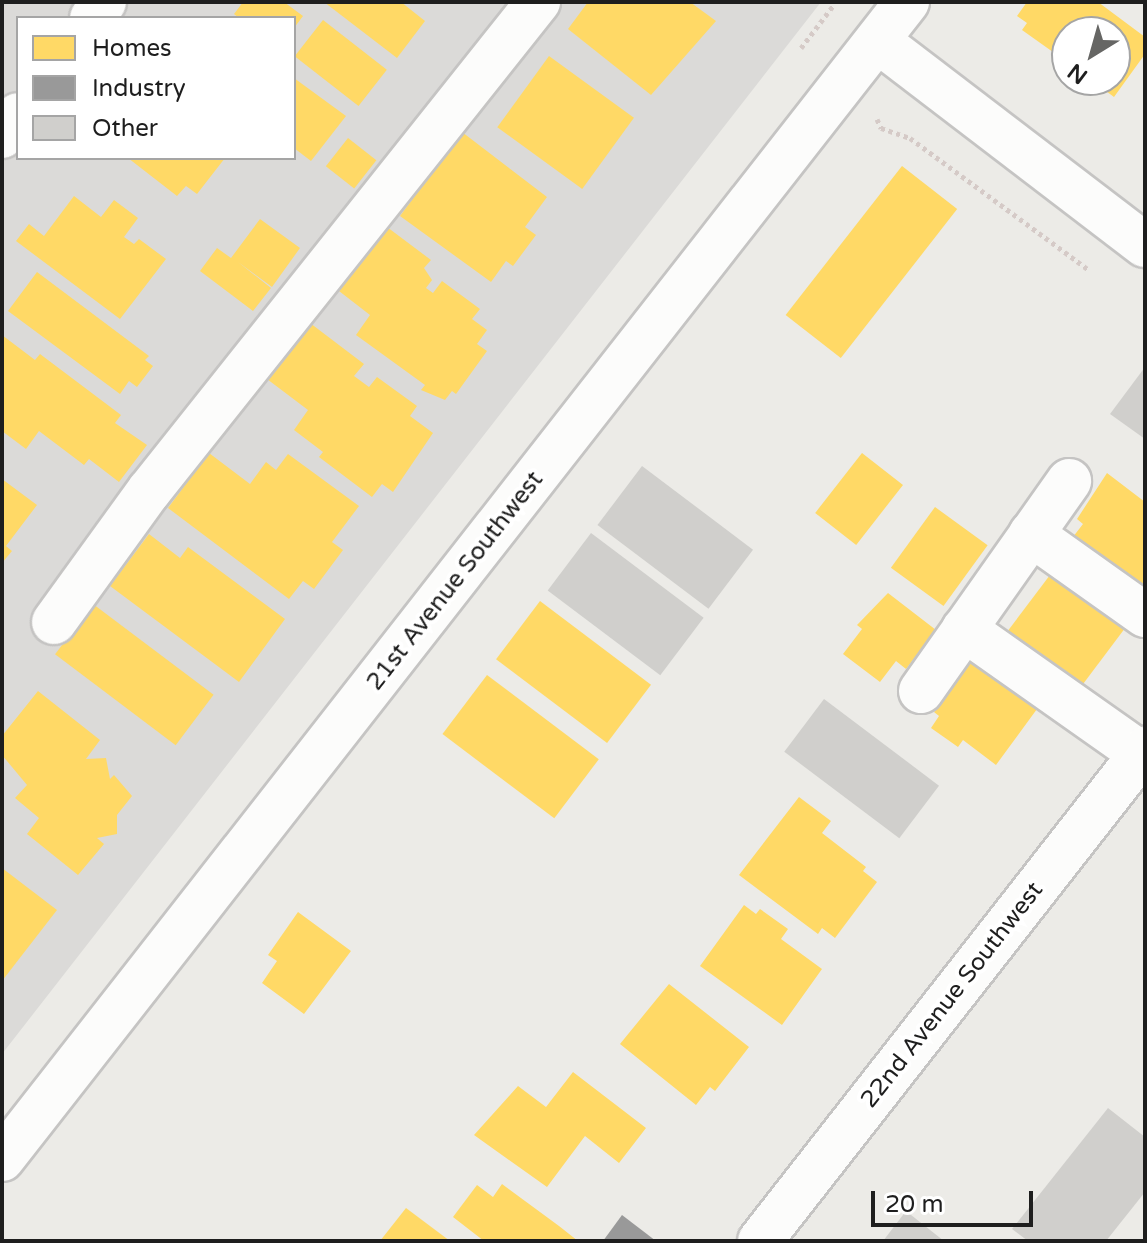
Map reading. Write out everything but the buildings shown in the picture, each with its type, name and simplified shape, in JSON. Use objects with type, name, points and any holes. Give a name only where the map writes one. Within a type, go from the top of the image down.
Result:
[{"type":"street","points":[[54,622],[159,478],[538,2]]},
{"type":"street","name":"21st Avenue Southwest","points":[[2,1159],[907,2]]},
{"type":"street","points":[[878,41],[1145,245]]},
{"type":"street","points":[[2,136],[16,118]]},
{"type":"street","points":[[921,691],[1069,481]]},
{"type":"street","points":[[1031,534],[1145,615]]},
{"type":"street","points":[[964,629],[1143,752]]},
{"type":"street","name":"22nd Avenue Southwest","points":[[760,1241],[1143,752]]},
{"type":"path","points":[[801,48],[833,3]]},
{"type":"path","points":[[881,128],[910,138],[1074,262],[1097,273]]},
{"type":"shaded area","points":[[2,2],[821,2],[2,1054]]}]
